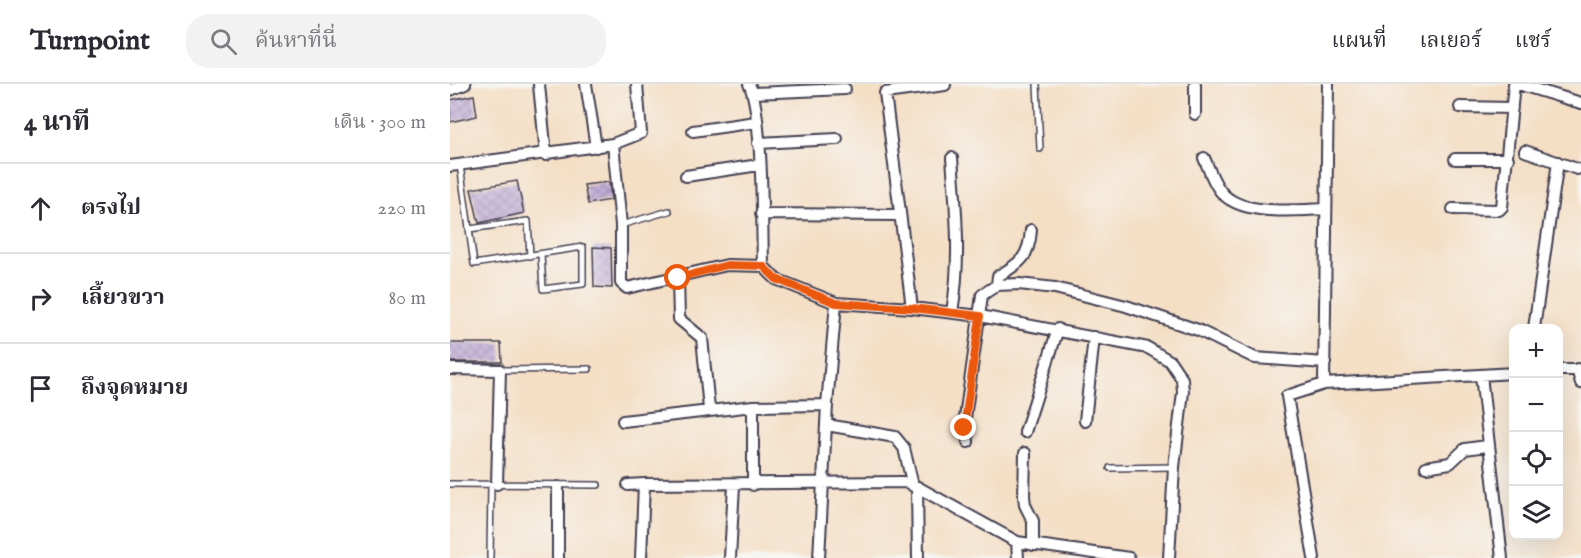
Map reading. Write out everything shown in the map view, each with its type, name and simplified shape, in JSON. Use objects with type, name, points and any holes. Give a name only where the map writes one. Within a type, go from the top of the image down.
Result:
[{"type":"street","points":[[450,90],[465,84]]},
{"type":"street","points":[[586,84],[596,147]]},
{"type":"street","points":[[455,165],[546,155],[614,144],[641,133],[636,84]]},
{"type":"street","points":[[1195,84],[1195,114]]},
{"type":"street","points":[[1324,384],[1328,84]]},
{"type":"street","points":[[1453,209],[1499,210],[1502,207],[1516,84],[1581,103]]},
{"type":"street","points":[[539,85],[546,155]]},
{"type":"street","points":[[912,308],[885,93],[945,85]]},
{"type":"street","points":[[845,89],[751,88],[758,143],[763,266],[776,279],[836,303],[952,312],[1058,329],[1148,348],[1170,361],[1182,379],[1184,392],[1174,467],[1169,558]]},
{"type":"street","points":[[1460,107],[1512,108]]},
{"type":"street","points":[[693,131],[756,122]]},
{"type":"street","points":[[758,143],[837,139]]},
{"type":"street","points":[[614,144],[621,225],[621,283],[627,288],[727,265],[763,266]]},
{"type":"street","points":[[1525,151],[1577,169]]},
{"type":"street","points":[[952,158],[958,254],[952,312]]},
{"type":"street","points":[[1204,158],[1220,190],[1225,196],[1238,203],[1265,210],[1326,209]]},
{"type":"street","points":[[1455,159],[1508,159]]},
{"type":"street","points":[[1535,324],[1558,162]]},
{"type":"street","points":[[686,176],[759,165]]},
{"type":"street","points":[[761,214],[900,215]]},
{"type":"street","points":[[997,285],[998,276],[1020,263],[1030,247],[1031,230]]},
{"type":"street","points":[[678,278],[679,319],[702,338],[709,409]]},
{"type":"street","points":[[968,442],[965,418],[982,295],[997,285],[1019,284],[1055,288],[1126,306],[1198,330],[1255,358],[1324,363]]},
{"type":"street","points":[[819,558],[827,405],[836,303]]},
{"type":"street","points":[[1025,432],[1058,329]]},
{"type":"street","points":[[1085,420],[1094,337]]},
{"type":"street","points":[[450,369],[500,370],[494,484]]},
{"type":"street","points":[[1563,370],[1579,369],[1581,384]]},
{"type":"street","points":[[1314,558],[1287,396],[1324,384],[1509,373]]},
{"type":"street","points":[[1481,375],[1487,446],[1502,558]]},
{"type":"street","points":[[623,420],[709,409],[827,405]]},
{"type":"street","points":[[753,406],[753,484]]},
{"type":"street","points":[[827,425],[895,437],[904,448],[915,488],[918,558]]},
{"type":"street","points":[[1426,467],[1450,463],[1465,449],[1487,446]]},
{"type":"street","points":[[1025,453],[1024,496],[1025,505],[1033,521],[1033,545]]},
{"type":"street","points":[[628,485],[734,486],[902,482],[1017,542],[1129,558]]},
{"type":"street","points":[[641,558],[644,484]]},
{"type":"street","points":[[730,558],[734,486]]},
{"type":"street","points":[[558,487],[558,558]]},
{"type":"street","points":[[1017,542],[1018,558]]},
{"type":"lane","points":[[1036,84],[1041,149]]},
{"type":"lane","points":[[455,165],[474,264],[583,247],[584,284],[543,289],[542,254]]},
{"type":"lane","points":[[621,225],[669,211]]},
{"type":"lane","points":[[469,229],[528,221],[530,256]]},
{"type":"lane","points":[[500,370],[589,369]]},
{"type":"lane","points":[[1110,468],[1174,467]]},
{"type":"lane","points":[[450,484],[558,487],[598,485]]},
{"type":"lane","points":[[490,558],[494,484]]},
{"type":"building","points":[[474,95],[477,116],[450,122],[450,100]]},
{"type":"building","points":[[517,181],[524,213],[479,223],[471,189]]},
{"type":"building","points":[[609,182],[611,200],[588,204],[584,185]]},
{"type":"building","points":[[593,247],[611,248],[612,288],[594,287]]},
{"type":"building","points":[[450,343],[501,343],[502,362],[450,362]]},
{"type":"route","points":[[678,278],[727,265],[763,266],[776,279],[836,303],[912,308],[980,316],[964,428]]}]
